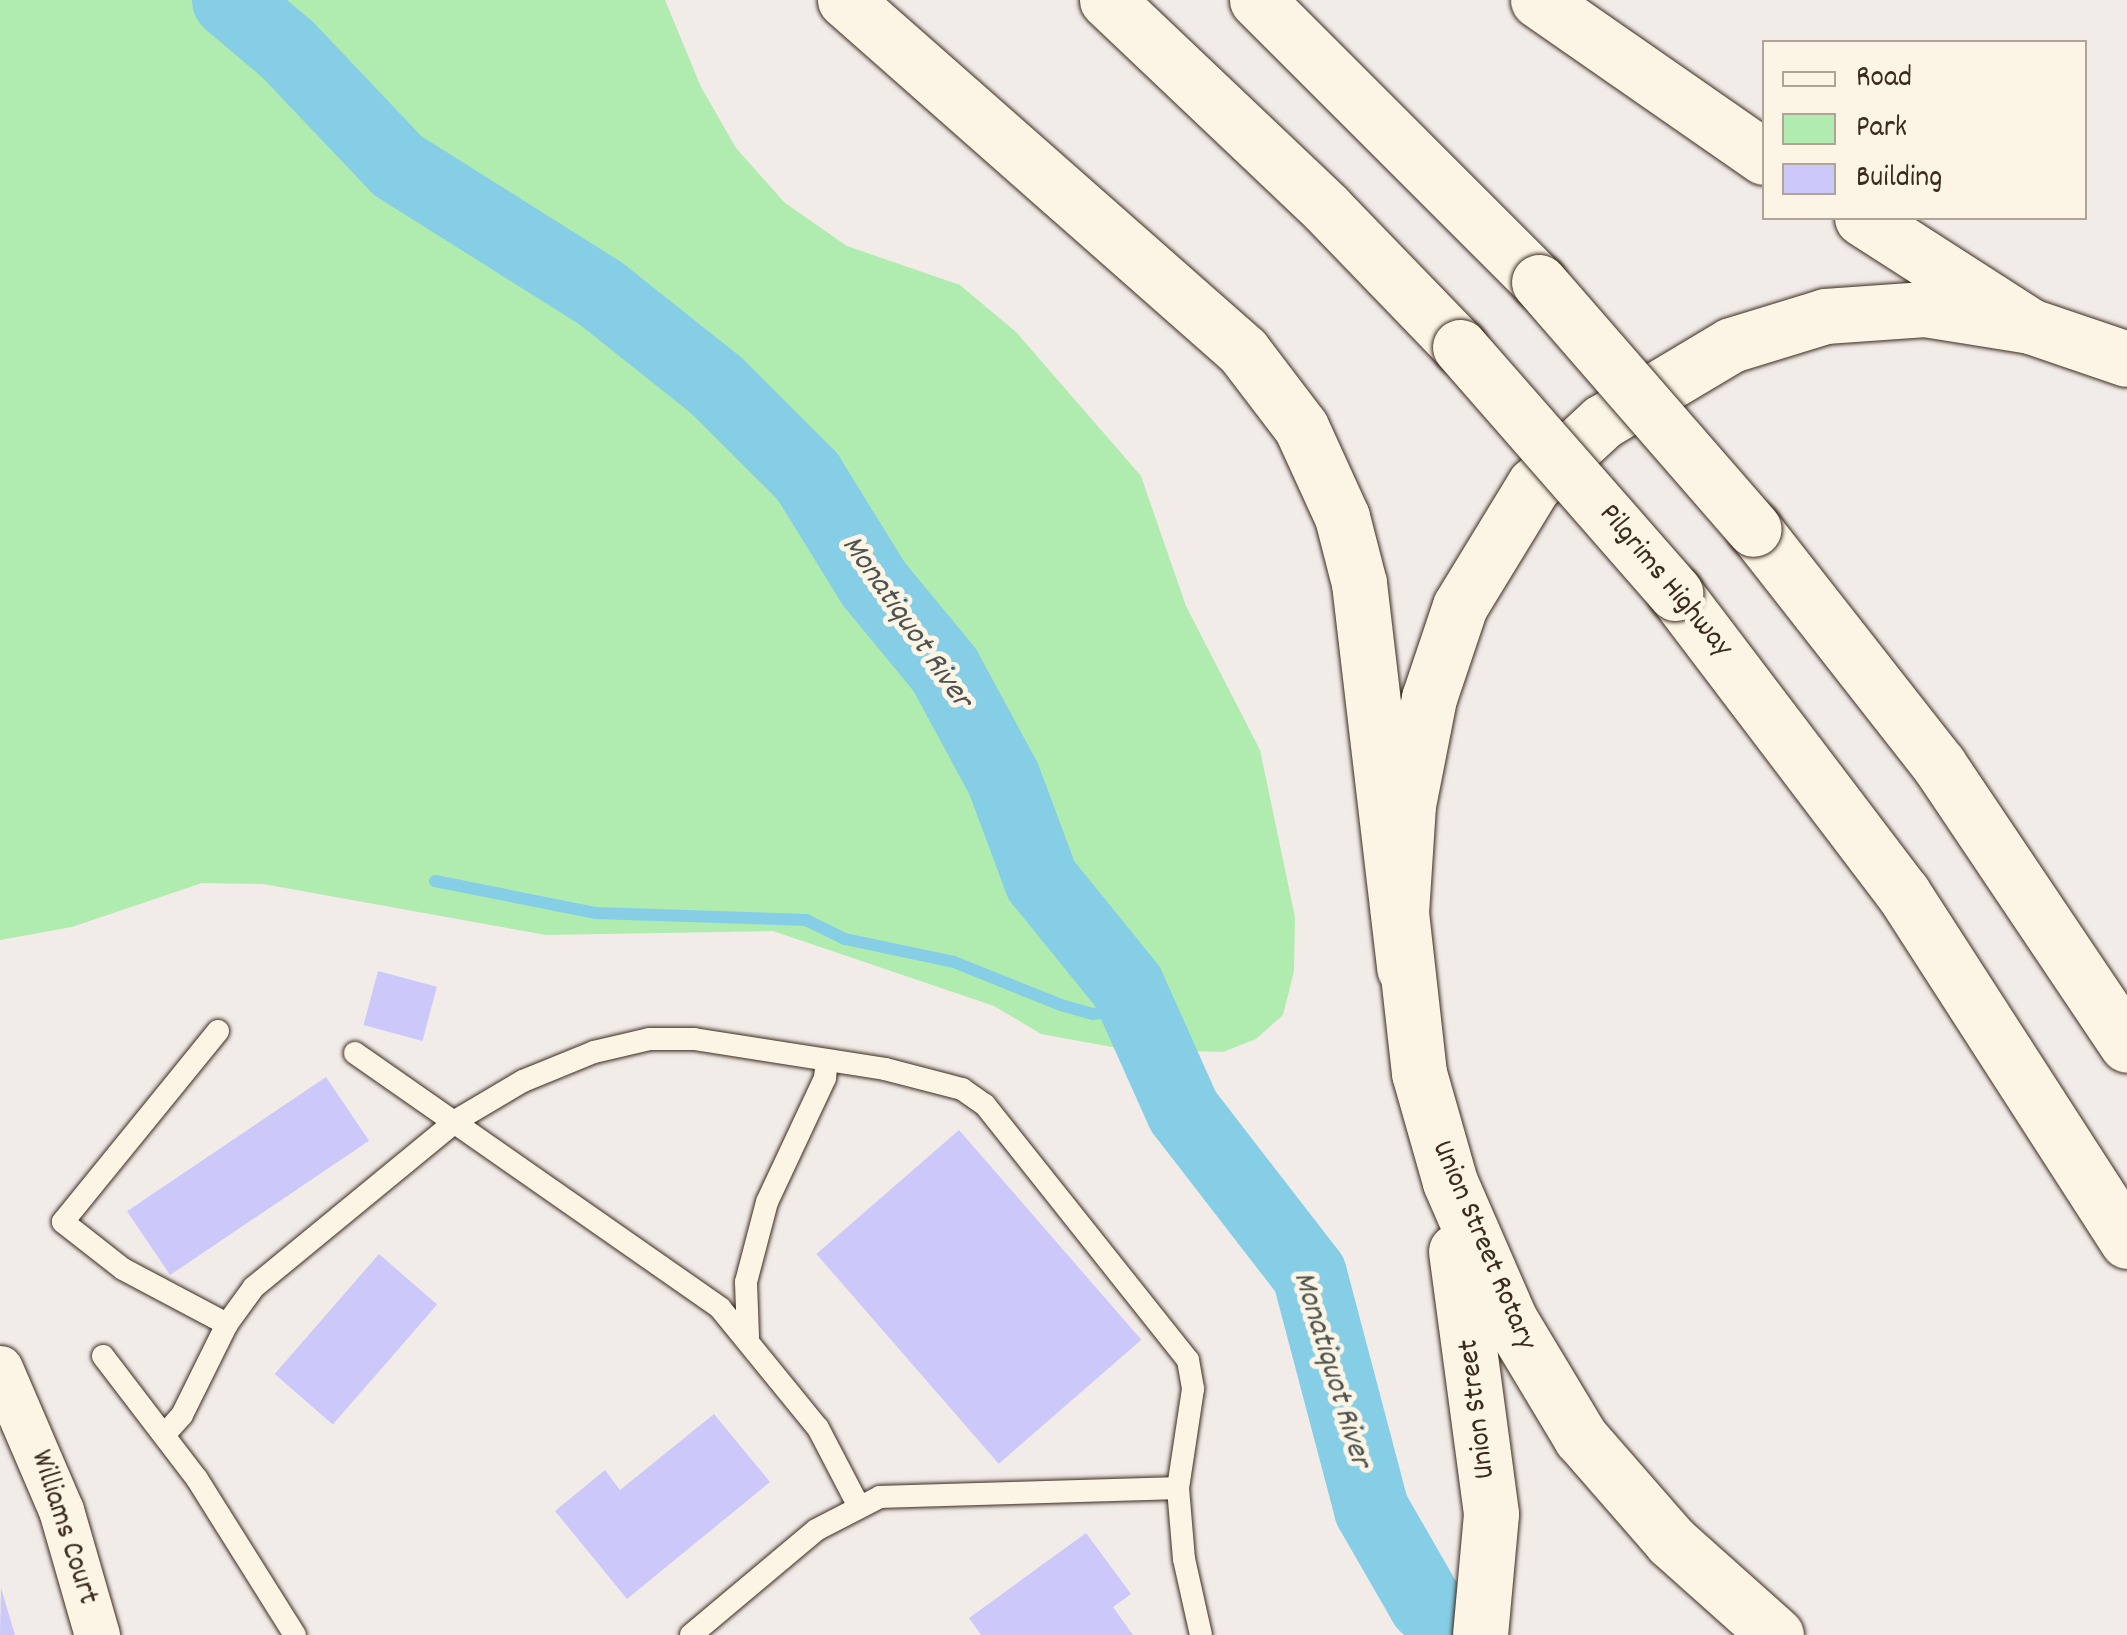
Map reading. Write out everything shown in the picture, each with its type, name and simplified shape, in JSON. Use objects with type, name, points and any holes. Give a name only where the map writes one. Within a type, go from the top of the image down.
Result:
[{"type":"main road","points":[[845,0],[1243,351],[1302,427],[1342,518],[1360,583],[1404,968]]},
{"type":"main road","name":"Pilgrims Highway","points":[[1107,0],[1326,208],[1460,347],[1675,593],[1914,908],[2127,1241]]},
{"type":"main road","points":[[1256,0],[1539,282],[1754,528],[1939,765],[2127,1044]]},
{"type":"main road","points":[[1538,0],[1762,155]]},
{"type":"main road","points":[[1865,220],[2030,326]]},
{"type":"main road","name":"Union Street Rotary","points":[[1776,1635],[1671,1542],[1556,1401],[1489,1276],[1430,1125],[1404,968],[1405,840],[1429,698],[1474,579],[1534,485],[1646,391],[1730,345],[1826,316],[1908,309],[2030,326],[2127,359]]},
{"type":"main road","name":"Union Street","points":[[1430,1125],[1472,1348],[1492,1547],[1480,1635]]},
{"type":"street","name":"Williams Court","points":[[0,1368],[61,1510],[97,1635]]},
{"type":"lane","points":[[218,1031],[63,1222],[123,1269],[226,1324]]},
{"type":"lane","points":[[165,1434],[182,1415],[226,1324],[254,1287],[457,1120],[522,1080],[629,1042],[694,1039],[827,1060],[962,1088],[997,1120],[1188,1360],[1193,1388],[1178,1488],[1200,1635]]},
{"type":"lane","points":[[355,1053],[457,1120],[720,1308],[748,1337],[830,1447],[858,1505]]},
{"type":"lane","points":[[748,1337],[746,1282],[767,1202],[825,1078],[827,1060]]},
{"type":"lane","points":[[104,1356],[165,1434],[295,1635]]},
{"type":"lane","points":[[691,1635],[816,1530],[858,1505],[921,1491],[1178,1488]]},
{"type":"green space","points":[[0,0],[665,0],[701,87],[736,148],[785,203],[847,246],[960,285],[1016,332],[1141,476],[1186,606],[1260,750],[1295,917],[1294,971],[1283,1015],[1256,1039],[1223,1052],[1123,1049],[1041,1034],[994,1006],[773,931],[546,935],[263,884],[202,883],[72,927],[0,940]]},
{"type":"building","points":[[378,971],[437,987],[422,1041],[364,1025]]},
{"type":"building","points":[[326,1077],[369,1141],[170,1275],[127,1211]]},
{"type":"building","points":[[959,1130],[1141,1340],[999,1464],[816,1254]]},
{"type":"building","points":[[379,1254],[437,1305],[333,1425],[275,1374]]},
{"type":"building","points":[[714,1414],[770,1482],[627,1599],[555,1511],[605,1470],[620,1490]]},
{"type":"building","points":[[1086,1533],[1131,1594],[1113,1607],[1133,1635],[981,1635],[969,1618]]},
{"type":"building","points":[[1,1588],[15,1635],[0,1635]]},
{"type":"waterway","name":"Monatiquot River","points":[[229,0],[287,49],[397,165],[599,292],[716,385],[807,476],[873,583],[944,669],[1003,778],[1041,880],[1127,986],[1183,1111],[1309,1274],[1371,1509],[1425,1603],[1458,1635]]},
{"type":"waterway","points":[[435,881],[595,913],[806,920],[845,939],[954,962],[1093,1014],[1140,1009]]}]
